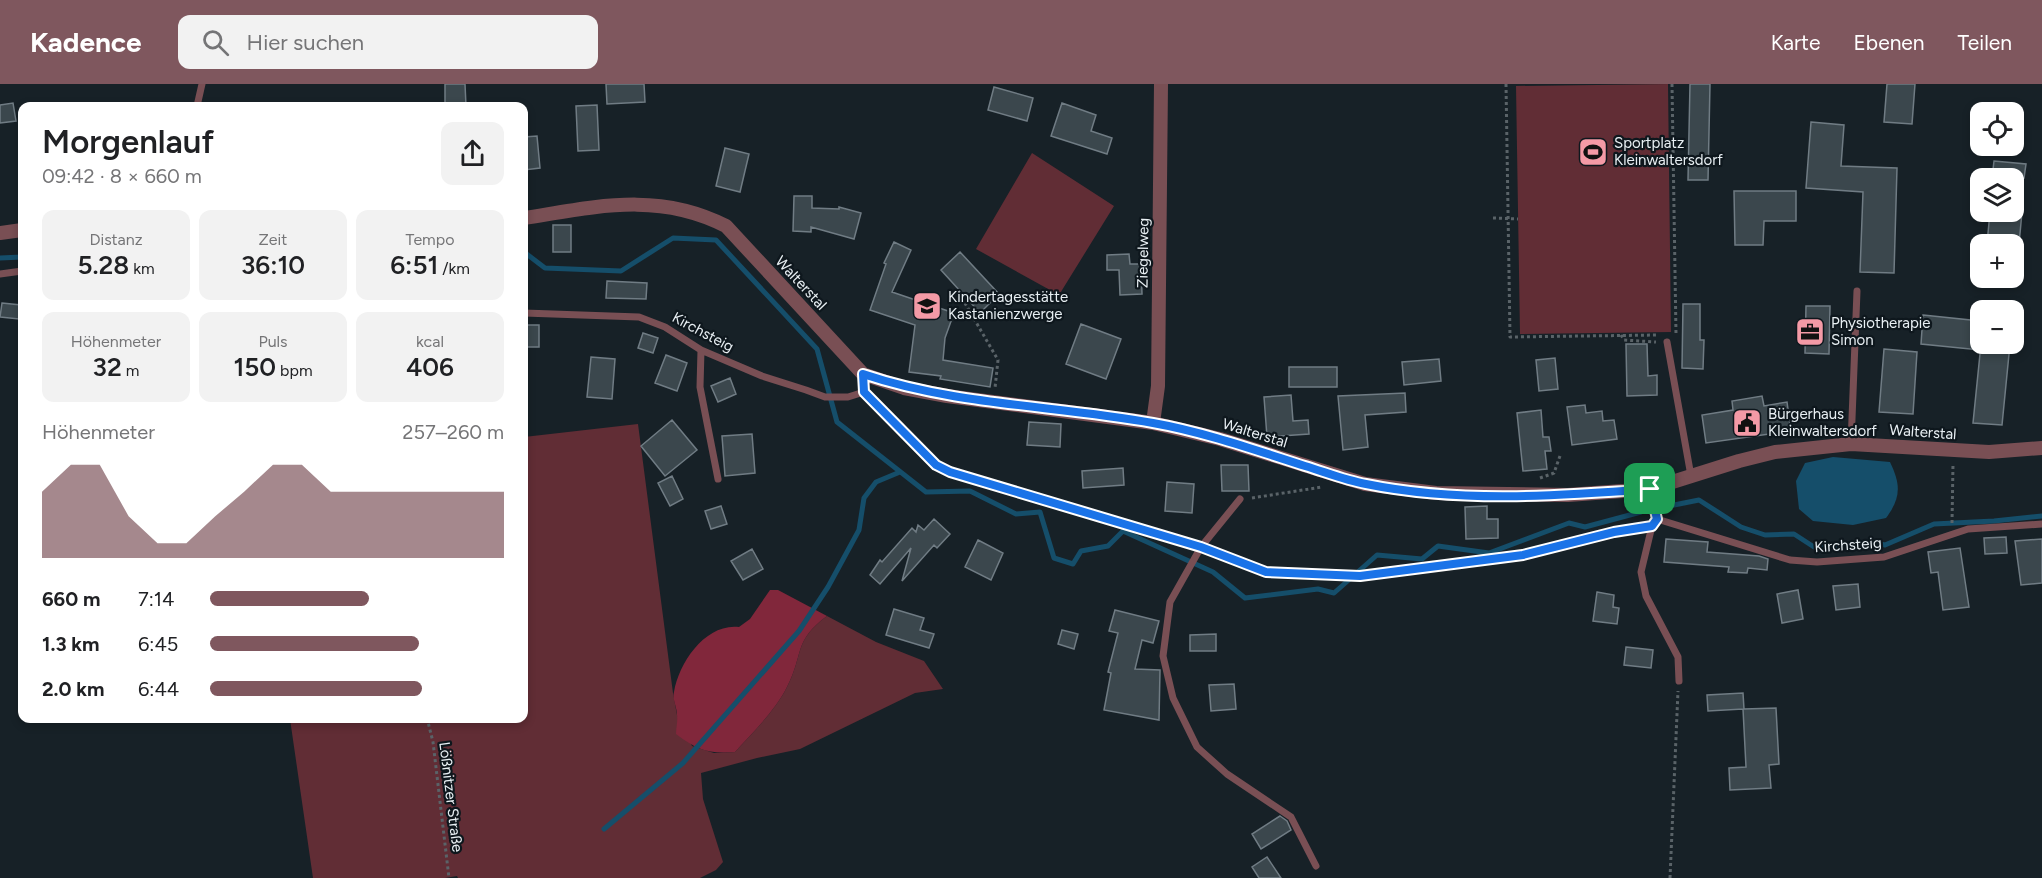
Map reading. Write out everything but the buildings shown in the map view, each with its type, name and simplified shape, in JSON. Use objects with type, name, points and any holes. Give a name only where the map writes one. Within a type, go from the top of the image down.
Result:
[{"type":"street","name":"Ziegelweg","points":[[1153,423],[1158,386],[1161,84]]},
{"type":"street","name":"Walterstal","points":[[528,217],[605,206],[660,204],[705,216],[726,226],[863,374],[904,388],[1153,423],[1220,439],[1365,484],[1457,494],[1568,495],[1650,489],[1775,452],[1851,444],[1989,453],[2042,447]]},
{"type":"street","points":[[0,233],[18,231]]},
{"type":"lane","points":[[198,102],[201,84]]},
{"type":"lane","points":[[0,274],[18,272]]},
{"type":"lane","points":[[1851,444],[1857,291]]},
{"type":"lane","name":"Kirchsteig","points":[[528,313],[639,317],[665,327],[701,350],[762,376],[825,397],[849,397],[864,392]]},
{"type":"lane","points":[[1666,339],[1691,476]]},
{"type":"lane","points":[[701,350],[700,387],[718,479]]},
{"type":"lane","points":[[863,374],[864,392],[936,465],[950,472],[1199,550]]},
{"type":"lane","points":[[1650,489],[1655,522],[1641,572],[1646,596],[1678,657],[1679,681]]},
{"type":"lane","points":[[1240,499],[1199,550],[1170,602],[1163,656],[1173,698],[1197,747],[1227,774],[1291,817],[1316,866]]},
{"type":"lane","name":"Kirchsteig","points":[[1614,532],[1655,522],[1790,560],[1817,562],[1884,557],[1968,529],[2042,524]]},
{"type":"path","points":[[1506,84],[1510,337],[1621,335],[1666,339]]},
{"type":"path","points":[[1672,84],[1676,334]]},
{"type":"path","points":[[1493,218],[1518,219]]},
{"type":"path","points":[[966,293],[962,298],[998,360],[993,402]]},
{"type":"path","points":[[1621,335],[1624,340],[1666,339]]},
{"type":"path","points":[[1950,514],[1954,450]]},
{"type":"path","points":[[1534,480],[1554,473],[1561,453]]},
{"type":"path","points":[[1240,499],[1324,487],[1343,478]]},
{"type":"path","points":[[1199,550],[1266,572],[1343,577],[1523,555],[1614,532]]},
{"type":"path","points":[[1670,878],[1679,681]]},
{"type":"path","name":"Lößnitzer Straße","points":[[428,723],[433,742],[449,878]]},
{"type":"shaded area","name":"Sportplatz Kleinwaltersdorf","points":[[1668,84],[1671,332],[1520,334],[1516,86]]},
{"type":"shaded area","points":[[1032,153],[1114,206],[1059,295],[976,249]]},
{"type":"shaded area","points":[[638,424],[673,693],[677,715],[692,746],[714,753],[735,752],[776,704],[792,676],[804,641],[816,625],[827,616],[876,642],[924,661],[943,689],[915,693],[800,749],[701,773],[703,799],[723,862],[716,870],[700,878],[458,878],[457,876],[445,878],[313,878],[291,723],[528,723],[528,437]]},
{"type":"shaded area","points":[[770,590],[778,590],[827,616],[816,625],[804,641],[792,676],[776,704],[735,752],[710,751],[690,744],[676,734],[677,717],[674,695],[677,680],[688,657],[705,638],[716,631],[727,627],[739,627],[750,619]]},
{"type":"water","points":[[1833,457],[1890,462],[1898,491],[1897,498],[1886,518],[1853,525],[1813,521],[1799,509],[1796,481],[1805,463]]},
{"type":"waterway","points":[[528,255],[545,268],[621,271],[673,238],[716,240],[817,349],[837,422],[926,492],[970,491],[1016,514],[1040,512],[1054,558],[1073,564],[1081,551],[1108,546],[1123,531],[1213,572],[1245,598],[1318,589],[1334,593],[1377,555],[1422,559],[1438,546],[1489,553],[1569,523],[1585,527],[1641,512]]},
{"type":"waterway","points":[[0,258],[18,257]]},
{"type":"waterway","points":[[604,829],[683,763],[799,631],[828,587],[859,530],[864,498],[876,482],[900,472]]},
{"type":"waterway","points":[[1669,506],[1699,500],[1741,527],[1765,535],[1794,534],[1814,547],[1842,548],[1870,542],[1885,545],[1934,524],[2042,516]]},
{"type":"place","name":"Sportplatz Kleinwaltersdorf","points":[[1593,152]]},
{"type":"place","name":"Kindertagesstätte Kastanienzwerge","points":[[927,306]]},
{"type":"place","name":"Physiotherapie Simon","points":[[1810,332]]},
{"type":"place","name":"Bürgerhaus Kleinwaltersdorf","points":[[1747,423]]},
{"type":"route","points":[[863,374],[904,388],[947,396],[1153,423],[1220,439],[1365,484],[1436,493],[1510,496],[1568,495],[1650,489],[1657,519],[1652,526],[1614,532],[1523,555],[1360,576],[1266,572],[1201,547],[950,472],[936,465],[864,392],[863,374]]}]
